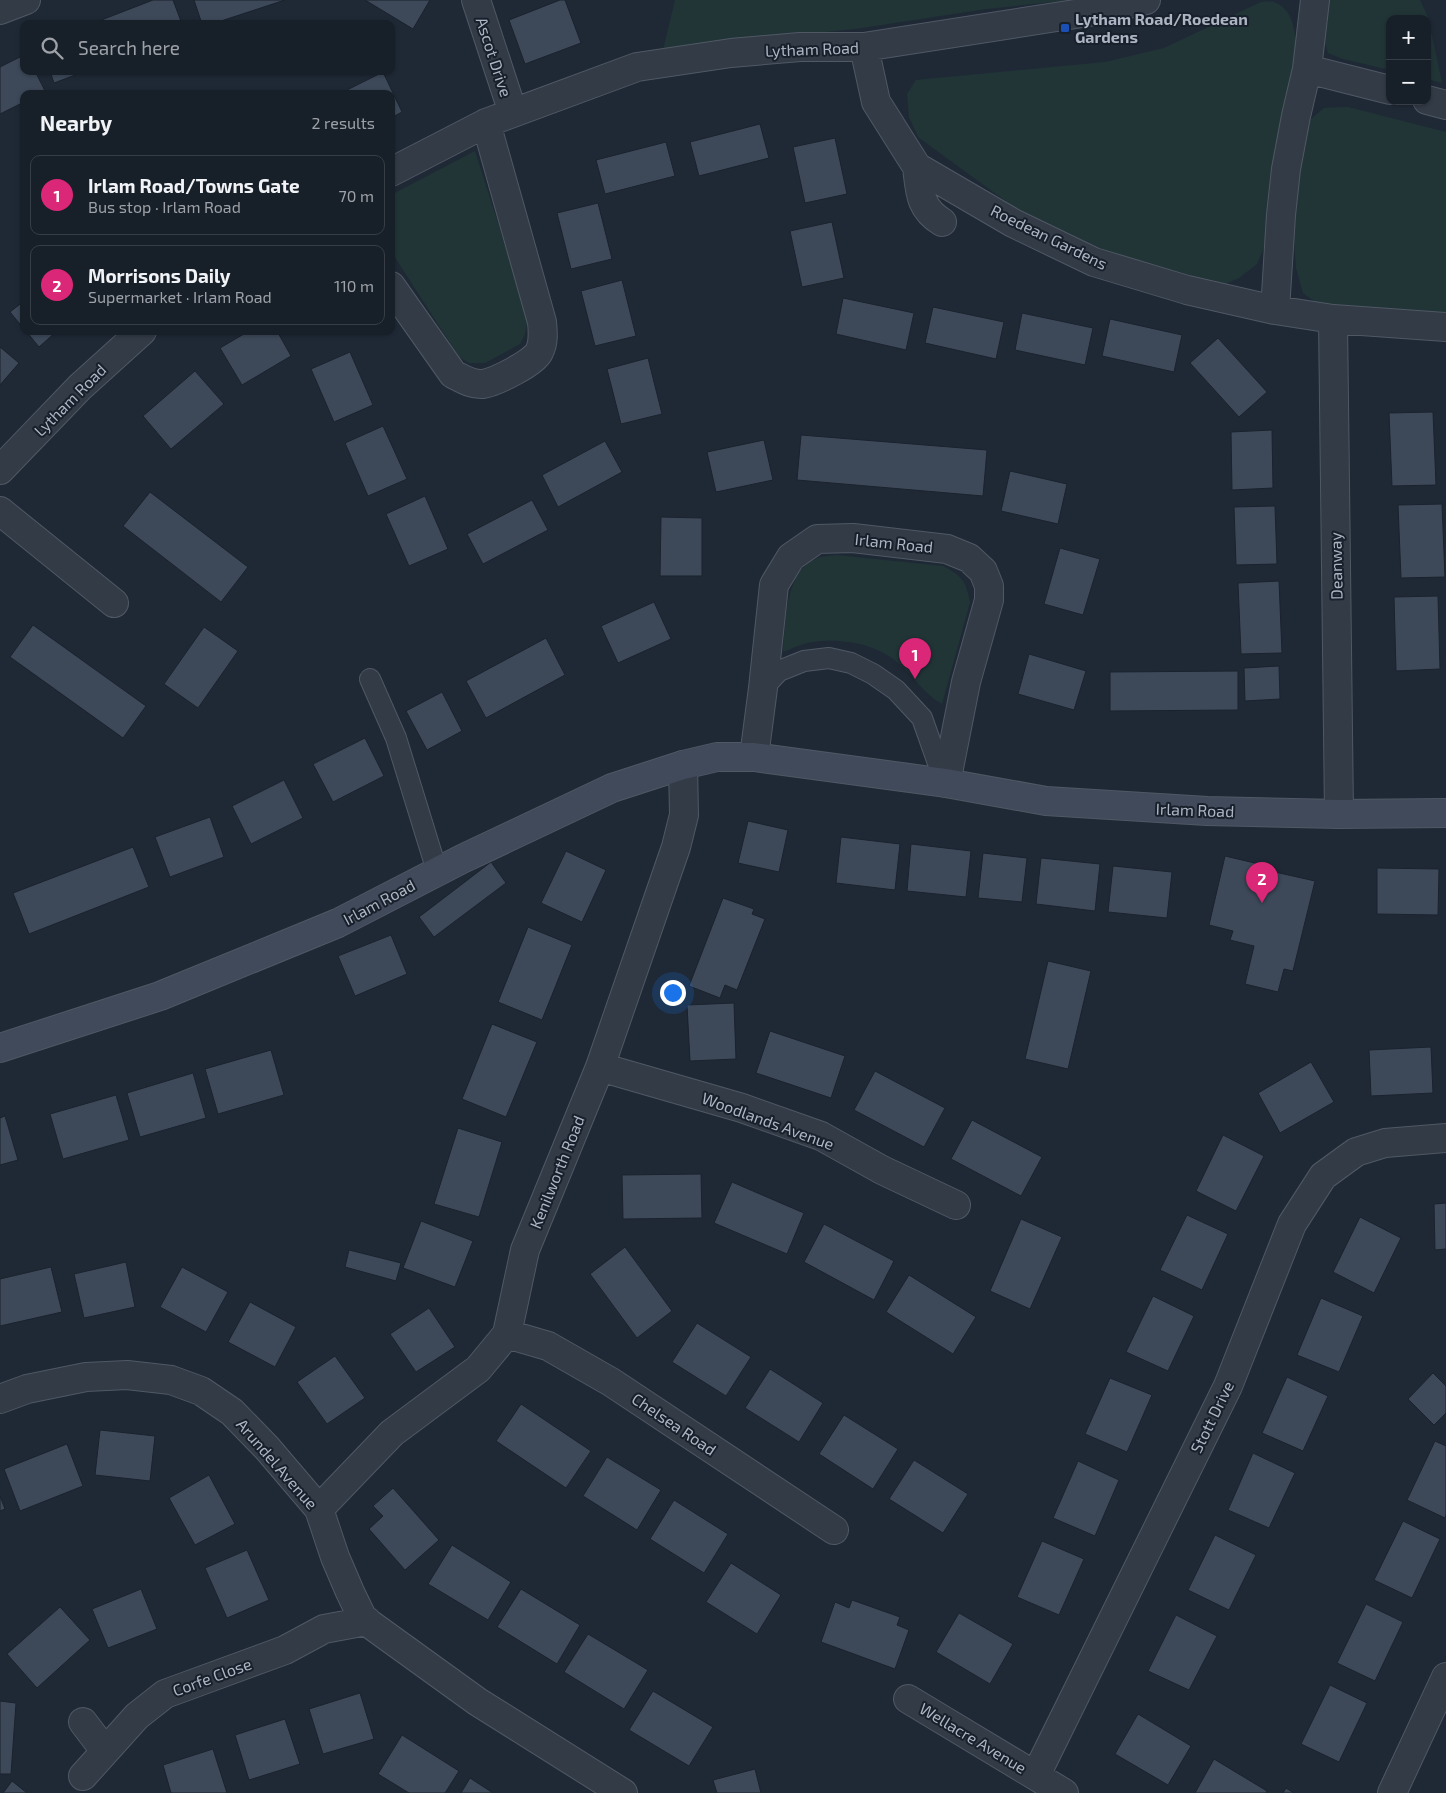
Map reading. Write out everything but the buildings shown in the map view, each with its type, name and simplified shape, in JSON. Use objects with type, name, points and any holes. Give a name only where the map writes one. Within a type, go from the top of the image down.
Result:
[{"type":"street","points":[[0,10],[26,0]]},
{"type":"street","name":"Ascot Drive","points":[[476,0],[512,113]]},
{"type":"street","name":"Lytham Road","points":[[395,170],[486,123],[637,67],[750,51],[800,47],[864,48],[1101,10],[1146,0]]},
{"type":"street","points":[[1275,310],[1286,169],[1296,116],[1308,69],[1315,0]]},
{"type":"street","name":"Roedean Gardens","points":[[864,48],[876,102],[917,167],[920,193],[925,207],[932,216],[942,222]]},
{"type":"street","points":[[1308,69],[1386,89]]},
{"type":"street","points":[[1431,101],[1446,105]]},
{"type":"street","points":[[395,292],[454,374],[467,382],[481,384],[494,382],[536,358],[541,350],[543,338],[542,322],[486,123]]},
{"type":"street","name":"Roedean Gardens","points":[[917,167],[1013,223],[1094,262],[1187,290],[1275,310],[1333,319],[1446,327]]},
{"type":"street","name":"Deanway","points":[[1333,319],[1339,814]]},
{"type":"street","name":"Lytham Road","points":[[0,470],[80,387],[138,335]]},
{"type":"street","points":[[0,511],[114,603]]},
{"type":"street","name":"Irlam Road","points":[[754,757],[774,585],[791,557],[817,539],[853,538],[947,549],[970,558],[983,571],[989,586],[989,600],[966,682],[946,783]]},
{"type":"street","name":"Irlam Road","points":[[0,1048],[160,996],[338,923],[437,872],[612,788],[684,764],[717,757],[754,757],[946,783],[1046,801],[1182,810],[1339,814],[1446,813]]},
{"type":"street","name":"Kenilworth Road","points":[[319,1509],[392,1433],[478,1369],[507,1334],[525,1250],[600,1067],[676,847],[684,815],[684,764]]},
{"type":"street","name":"Woodlands Avenue","points":[[600,1067],[742,1108],[821,1136],[882,1170],[956,1205]]},
{"type":"street","name":"Stott Drive","points":[[1036,1775],[1228,1386],[1292,1224],[1324,1176],[1356,1152],[1384,1143],[1446,1138]]},
{"type":"street","name":"Chelsea Road","points":[[507,1334],[548,1346],[611,1382],[834,1530]]},
{"type":"street","name":"Arundel Avenue","points":[[0,1399],[27,1389],[86,1377],[127,1375],[171,1380],[201,1391],[232,1412],[267,1448],[319,1509],[335,1557],[363,1619],[478,1702],[623,1793]]},
{"type":"street","name":"Corfe Close","points":[[83,1776],[137,1716],[165,1694],[285,1650],[324,1629],[367,1621]]},
{"type":"street","points":[[1392,1793],[1446,1677]]},
{"type":"street","name":"Wellacre Avenue","points":[[908,1699],[1064,1793]]},
{"type":"street","points":[[83,1722],[106,1752]]},
{"type":"lane","points":[[763,688],[779,671],[804,661],[829,658],[851,663],[873,674],[896,690],[922,718],[946,783]]},
{"type":"lane","points":[[370,679],[396,738],[437,872]]},
{"type":"green space","points":[[675,0],[1072,0],[986,9],[862,28],[663,50]]},
{"type":"green space","points":[[1329,0],[1420,0],[1427,15],[1386,15],[1386,69],[1343,59],[1328,53],[1324,39]]},
{"type":"green space","points":[[1261,2],[1274,2],[1287,11],[1295,34],[1296,59],[1268,238],[1257,264],[1239,278],[1223,285],[1119,257],[1015,208],[918,137],[909,117],[907,94],[916,80],[1105,62],[1164,48]]},
{"type":"green space","points":[[1431,31],[1442,83],[1431,80]]},
{"type":"green space","points":[[1348,107],[1446,132],[1446,313],[1319,305],[1303,293],[1296,268],[1293,226],[1304,134],[1311,119],[1324,108]]},
{"type":"green space","points":[[475,151],[528,317],[525,334],[520,344],[485,363],[469,363],[459,357],[395,257],[395,193]]},
{"type":"green space","points":[[836,555],[943,566],[959,576],[965,584],[970,602],[942,704],[929,695],[897,662],[868,646],[857,643],[823,641],[806,643],[783,652],[789,597],[800,572],[809,563],[821,557]]},
{"type":"place","name":"Lytham Road/Roedean Gardens","points":[[1065,28]]},
{"type":"place","name":"Irlam Road/Towns Gate","points":[[915,679]]},
{"type":"place","name":"Morrisons Daily","points":[[1262,903]]}]
